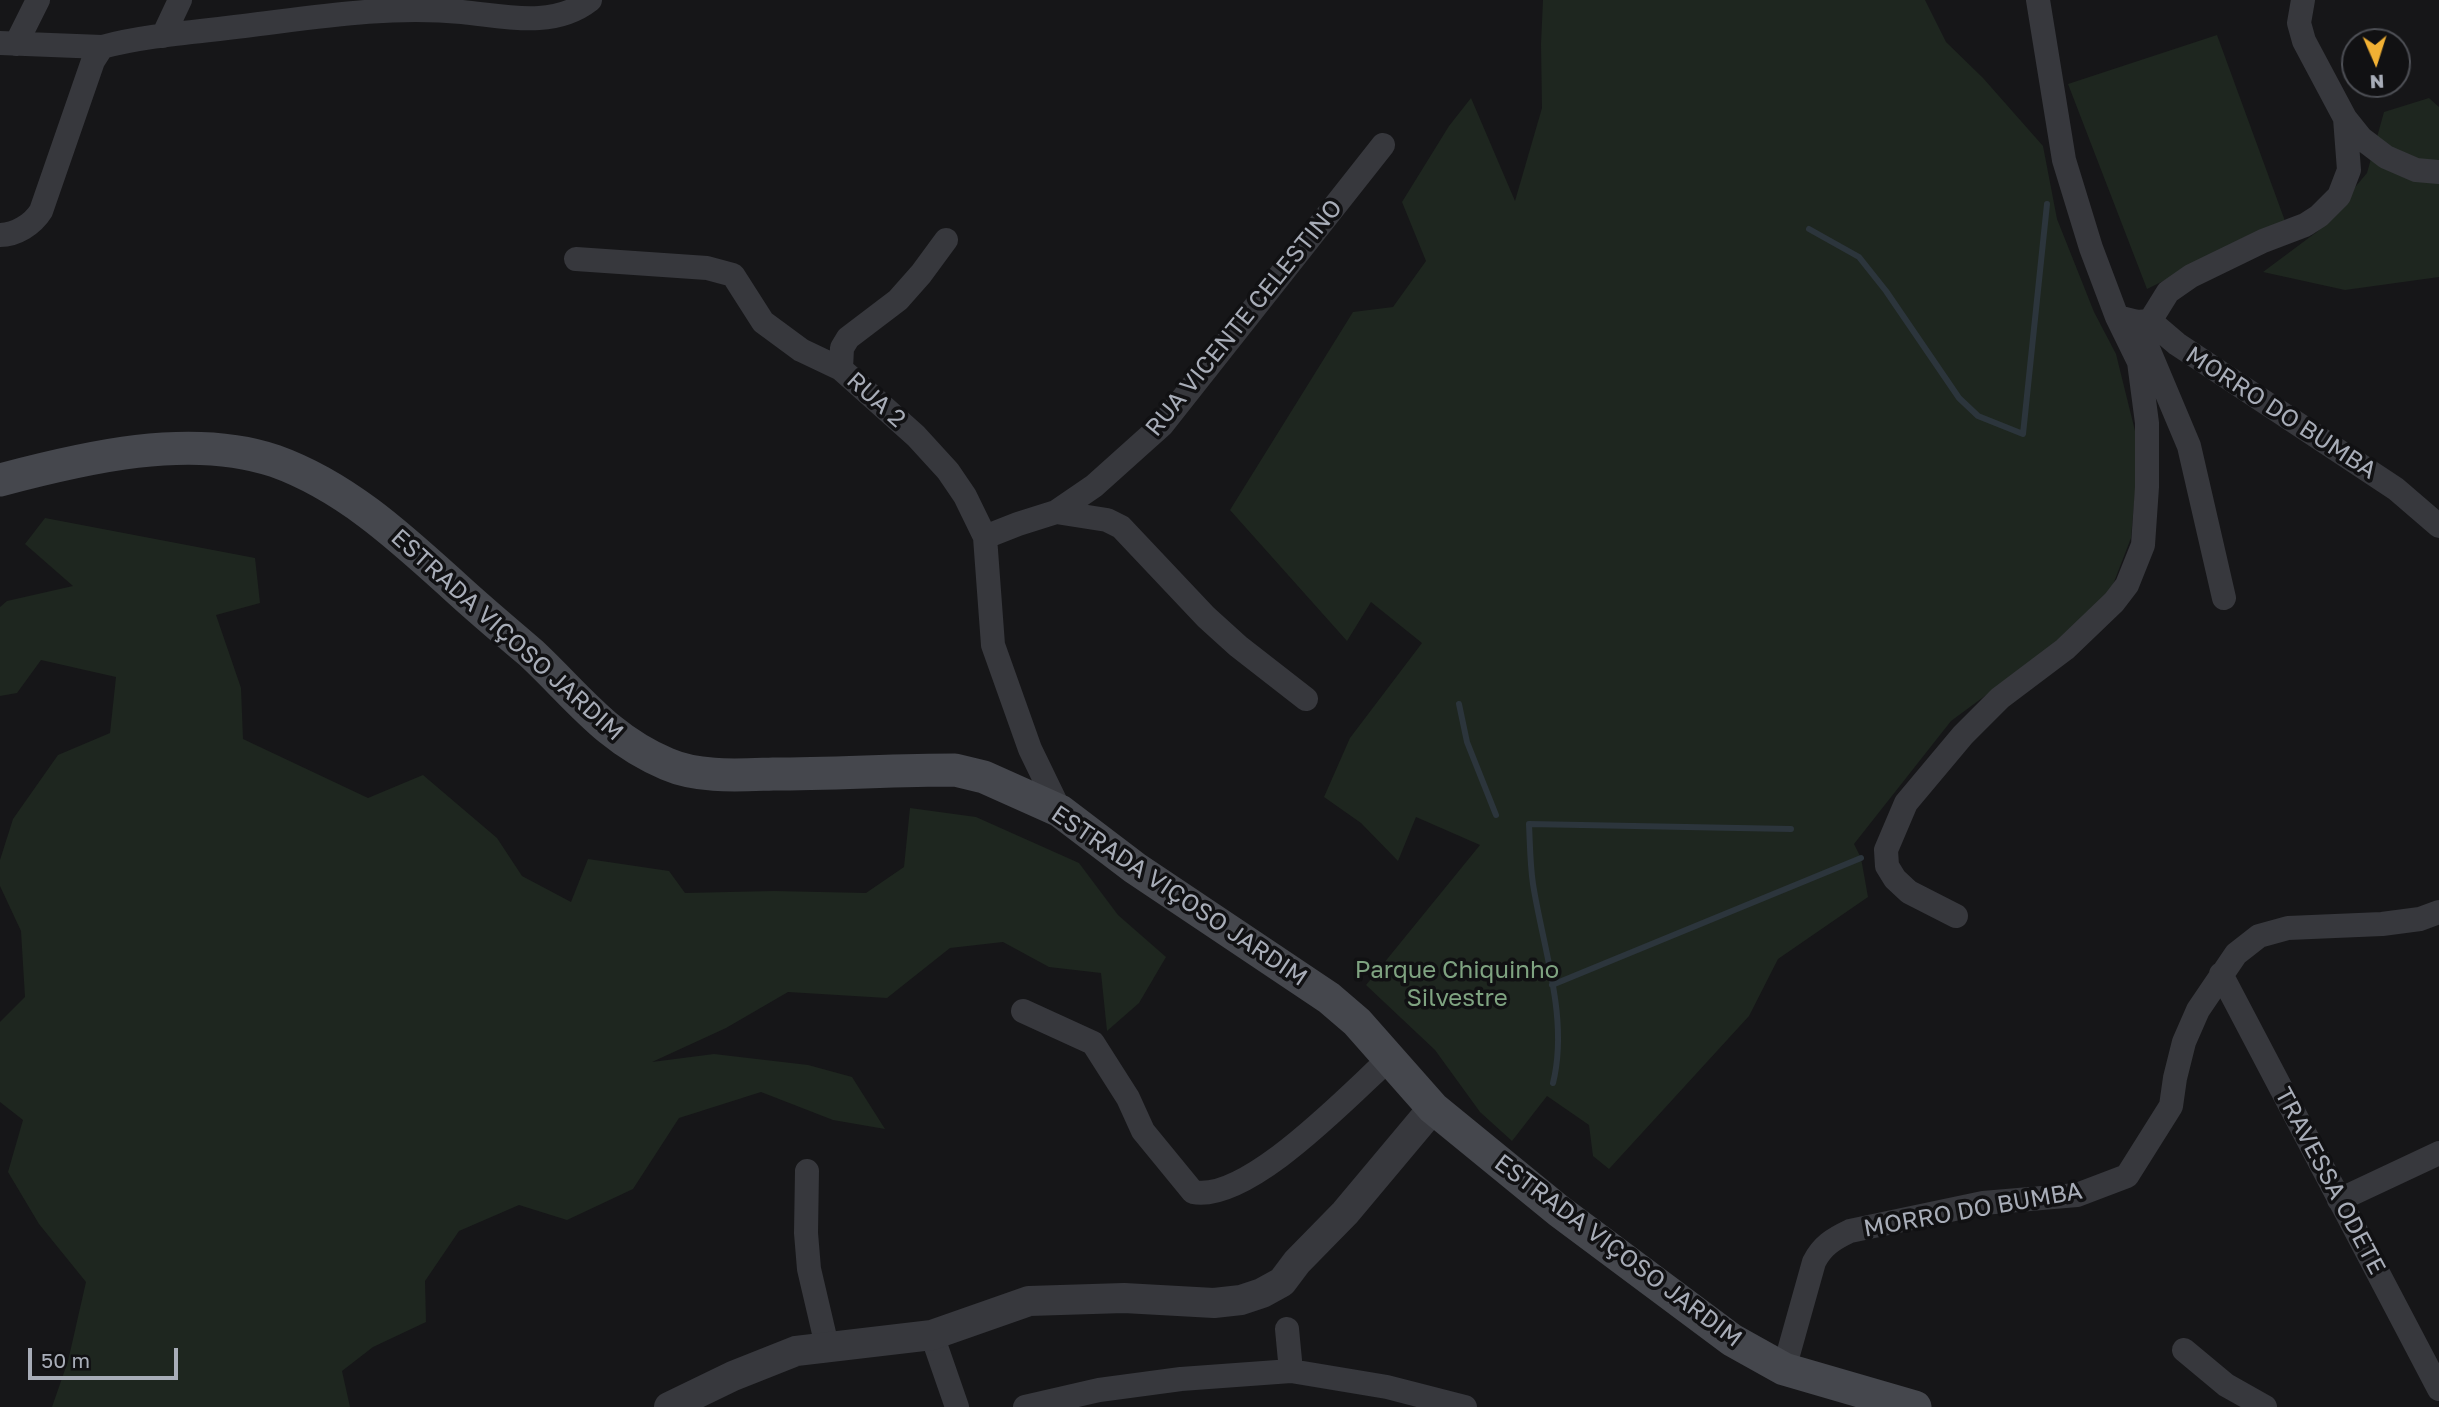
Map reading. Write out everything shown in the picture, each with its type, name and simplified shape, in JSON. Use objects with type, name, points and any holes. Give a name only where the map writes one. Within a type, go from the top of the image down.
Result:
[{"type":"main road","name":"ESTRADA VIÇOSO JARDIM","points":[[0,480],[85,459],[131,452],[191,449],[235,452],[274,461],[349,498],[401,538],[533,655],[606,728],[627,744],[668,765],[697,772],[746,775],[956,770],[984,777],[1060,811],[1146,875],[1329,998],[1357,1022],[1433,1108],[1559,1211],[1732,1340],[1784,1369],[1915,1407]]},
{"type":"street","points":[[8,43],[38,0]]},
{"type":"street","points":[[163,36],[180,0]]},
{"type":"street","points":[[8,43],[102,47],[163,36],[376,10],[461,12],[525,19],[555,17],[583,6],[590,0]]},
{"type":"street","points":[[2038,0],[2064,160],[2091,248],[2135,320],[2189,446],[2224,598]]},
{"type":"street","points":[[2303,0],[2299,23],[2304,41],[2345,118],[2361,138],[2386,157],[2416,170],[2439,172]]},
{"type":"street","points":[[9,233],[36,219],[41,211],[93,61],[102,47]]},
{"type":"street","points":[[2135,320],[2191,276],[2305,225],[2319,216],[2339,196],[2349,170],[2345,118]]},
{"type":"street","name":"RUA VICENTE CELESTINO","points":[[985,537],[1056,512],[1094,485],[1162,425],[1383,145]]},
{"type":"street","name":"RUA 2","points":[[946,240],[898,300],[848,338],[842,348],[841,369],[916,436],[948,471],[965,496],[985,537]]},
{"type":"street","points":[[576,259],[707,268],[733,275],[764,322],[801,350],[841,369]]},
{"type":"street","points":[[1956,916],[1902,886],[1887,866],[1886,850],[1906,803],[1963,735],[2000,698],[2091,626],[2127,585],[2143,545],[2147,486],[2147,423],[2135,320]]},
{"type":"street","name":"MORRO DO BUMBA","points":[[2135,320],[2177,344],[2396,489],[2439,526]]},
{"type":"street","points":[[1056,512],[1107,520],[1121,527],[1206,617],[1238,646],[1306,699]]},
{"type":"street","points":[[985,537],[993,645],[1030,749],[1060,811]]},
{"type":"street","name":"MORRO DO BUMBA","points":[[1784,1369],[1814,1262],[1820,1251],[1833,1239],[1850,1231],[1983,1203],[2077,1195],[2127,1176],[2171,1106],[2184,1042],[2198,1010],[2236,954],[2259,936],[2288,928],[2382,924],[2420,919],[2439,912]]},
{"type":"street","name":"TRAVESSA ODETE","points":[[2221,974],[2439,1389]]},
{"type":"street","points":[[1023,1011],[1093,1043],[1128,1098],[1143,1131],[1193,1192],[1206,1195],[1230,1188],[1269,1163],[1309,1132],[1390,1058]]},
{"type":"street","points":[[669,1407],[796,1351],[932,1335],[1029,1301],[1124,1298],[1214,1303],[1241,1300],[1262,1293],[1282,1282],[1297,1262],[1345,1213],[1433,1108]]},
{"type":"street","points":[[2339,1200],[2439,1153]]},
{"type":"street","points":[[807,1171],[806,1233],[809,1269],[827,1346]]},
{"type":"street","points":[[1287,1329],[1291,1371]]},
{"type":"street","points":[[932,1335],[957,1407]]},
{"type":"street","points":[[2184,1350],[2226,1385],[2265,1407]]},
{"type":"street","points":[[1025,1407],[1099,1390],[1181,1379],[1291,1371],[1387,1387],[1465,1407]]},
{"type":"green space","name":"Parque Chiquinho Silvestre","points":[[1543,0],[1925,0],[1946,42],[1983,78],[2043,146],[2057,219],[2094,312],[2116,354],[2139,447],[2131,538],[2104,608],[1951,721],[1854,844],[1861,858],[1868,897],[1778,959],[1749,1016],[1609,1169],[1593,1156],[1589,1125],[1547,1096],[1512,1141],[1480,1112],[1435,1050],[1366,985],[1480,845],[1416,817],[1398,861],[1361,823],[1324,797],[1350,738],[1422,643],[1371,602],[1347,641],[1230,510],[1353,312],[1393,307],[1426,261],[1402,202],[1449,126],[1471,98],[1515,201],[1542,108]]},
{"type":"green space","points":[[2217,35],[2285,221],[2147,289],[2068,84]]},
{"type":"green space","points":[[2429,98],[2439,107],[2439,277],[2345,290],[2263,272],[2318,231],[2367,173],[2384,112]]},
{"type":"green space","points":[[45,518],[255,558],[260,603],[216,615],[241,688],[243,739],[368,798],[423,775],[497,838],[522,876],[571,902],[588,859],[669,871],[685,893],[866,893],[904,867],[910,808],[976,817],[1079,863],[1118,915],[1166,957],[1139,1003],[1107,1031],[1101,973],[1049,967],[1003,942],[950,948],[887,998],[788,992],[726,1028],[652,1062],[714,1054],[808,1065],[852,1077],[885,1129],[833,1120],[761,1092],[679,1118],[633,1189],[567,1220],[519,1205],[459,1231],[425,1281],[426,1322],[373,1347],[342,1371],[350,1407],[52,1407],[68,1361],[86,1282],[39,1224],[8,1172],[23,1120],[0,1102],[0,1022],[25,997],[21,931],[0,886],[0,860],[13,819],[58,755],[110,733],[116,677],[41,660],[17,693],[0,696],[0,607],[7,601],[73,586],[25,544]]},
{"type":"waterway","points":[[1809,229],[1859,257],[1886,291],[1959,398],[1978,416],[2023,434],[2047,204]]},
{"type":"waterway","points":[[1459,704],[1467,742],[1496,815]]},
{"type":"waterway","points":[[1553,1083],[1557,1059],[1556,1009],[1533,884],[1529,824],[1791,829]]},
{"type":"waterway","points":[[1552,985],[1861,858]]}]
